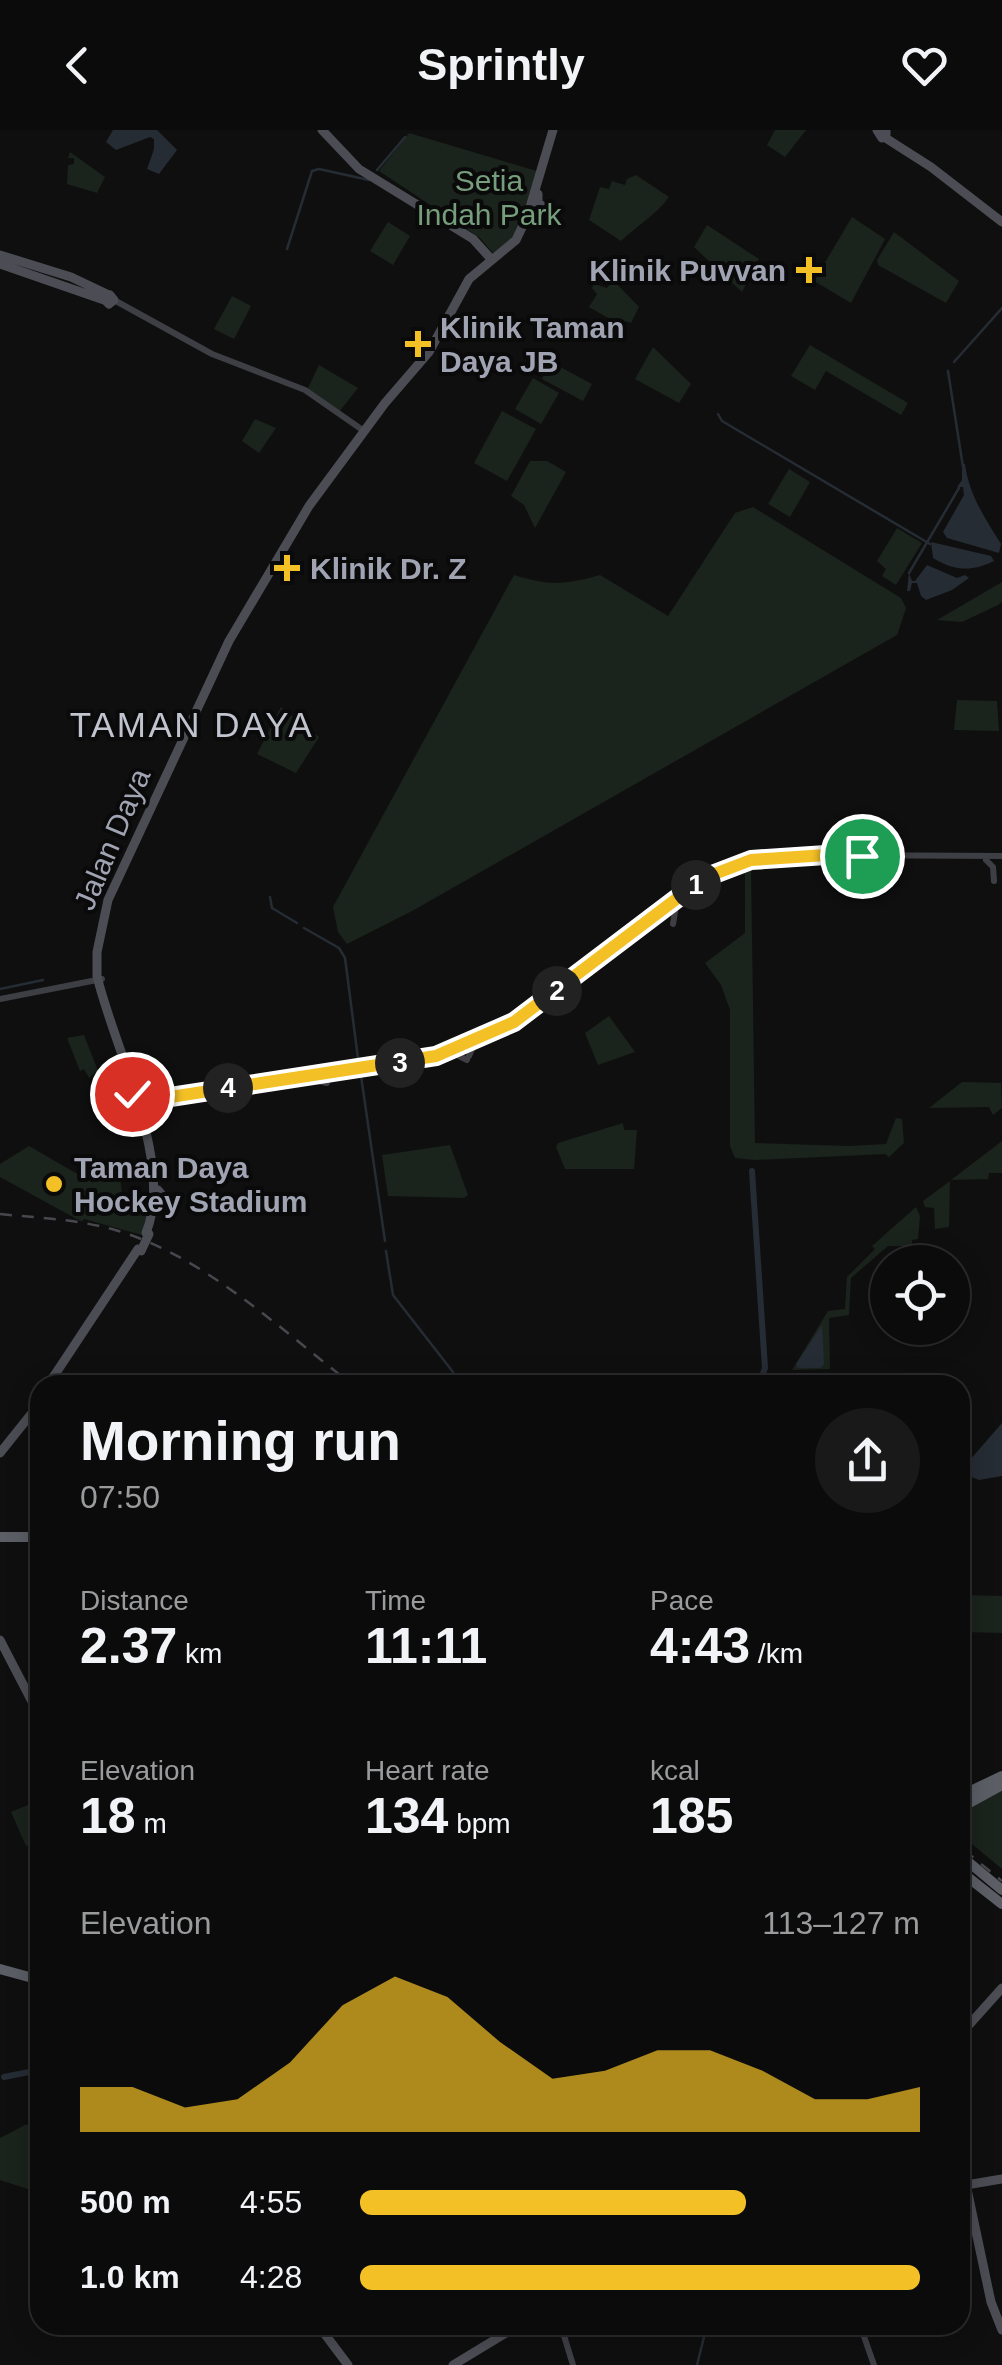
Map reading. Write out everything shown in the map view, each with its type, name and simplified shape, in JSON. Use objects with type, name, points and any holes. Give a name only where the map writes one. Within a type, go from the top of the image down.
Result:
[{"type":"highway","points":[[0,1540],[30,1540]]},
{"type":"highway","points":[[970,1786],[1002,1780]]},
{"type":"highway","points":[[970,1799],[1002,1780]]},
{"type":"highway","points":[[970,1864],[1002,1894]]},
{"type":"highway","points":[[970,1870],[1002,1894]]},
{"type":"highway","points":[[970,1879],[1002,1906]]},
{"type":"highway","points":[[970,1886],[1002,1906]]},
{"type":"highway","points":[[0,1966],[30,1972]]},
{"type":"main road","name":"Jalan Daya","points":[[161,1204],[143,1102],[130,1080],[98,980],[111,902],[226,653],[305,520],[364,431],[429,352],[469,279],[486,261],[504,256],[521,242],[555,130]]},
{"type":"main road","points":[[882,135],[1002,220]]},
{"type":"main road","points":[[327,139],[384,184]]},
{"type":"main road","points":[[327,139],[352,164],[473,240],[486,261]]},
{"type":"main road","points":[[352,164],[476,236],[486,261]]},
{"type":"main road","points":[[538,203],[548,212],[536,213],[533,207],[538,203]]},
{"type":"main road","points":[[0,255],[112,301],[212,354],[305,390],[364,431]]},
{"type":"main road","points":[[486,261],[504,256]]},
{"type":"main road","name":"Jalan Daya","points":[[337,474],[444,337],[486,261]]},
{"type":"main road","points":[[0,264],[36,270]]},
{"type":"main road","points":[[826,855],[840,859],[864,855]]},
{"type":"main road","points":[[329,1076],[436,1056],[514,1022],[710,876],[731,866],[751,860],[826,855],[1002,859]]},
{"type":"main road","points":[[143,1102],[318,1078],[322,1072],[329,1076],[418,1065],[453,1053],[527,1018],[706,882],[748,864],[840,859],[1002,859]]},
{"type":"main road","points":[[996,868],[1002,859]]},
{"type":"main road","points":[[986,860],[993,867],[994,881]]},
{"type":"main road","points":[[710,876],[718,864],[731,866]]},
{"type":"main road","points":[[654,923],[672,926],[676,905]]},
{"type":"main road","name":"Jalan Daya","points":[[57,1375],[140,1250],[161,1204],[143,1102],[98,980]]},
{"type":"main road","points":[[0,997],[98,980]]},
{"type":"main road","points":[[453,1053],[468,1058],[474,1044]]},
{"type":"main road","points":[[130,1080],[146,1136]]},
{"type":"main road","points":[[0,1445],[30,1411]]},
{"type":"main road","points":[[0,1453],[30,1413]]},
{"type":"main road","points":[[0,1640],[30,1698]]},
{"type":"main road","points":[[970,2023],[1002,1988]]},
{"type":"main road","points":[[970,2184],[998,2180]]},
{"type":"main road","points":[[970,2207],[1002,2330]]},
{"type":"main road","points":[[970,2211],[987,2298],[1002,2338]]},
{"type":"main road","points":[[327,2335],[350,2365]]},
{"type":"main road","points":[[329,2335],[350,2365]]},
{"type":"main road","points":[[453,2365],[505,2335]]},
{"type":"main road","points":[[462,2365],[507,2335]]},
{"type":"main road","points":[[561,2335],[571,2365]]},
{"type":"main road","points":[[865,2335],[875,2365]]},
{"type":"green space","points":[[775,130],[806,130],[785,157],[767,145]]},
{"type":"green space","name":"Setia Indah Park","points":[[409,133],[537,171],[515,237],[493,253],[480,238],[379,171]]},
{"type":"green space","points":[[70,152],[105,177],[97,193],[67,184],[68,165],[74,164],[74,158],[68,158]]},
{"type":"green space","points":[[636,175],[669,197],[621,241],[589,220],[600,187],[609,189],[612,181],[625,185],[627,179]]},
{"type":"green space","points":[[852,217],[885,239],[851,303],[814,281]]},
{"type":"green space","points":[[388,222],[410,236],[393,265],[370,251]]},
{"type":"green space","points":[[707,225],[759,259],[742,292],[694,247]]},
{"type":"green space","points":[[894,232],[959,281],[946,303],[878,265],[877,260]]},
{"type":"green space","points":[[613,280],[639,307],[631,323],[625,321],[622,326],[589,307],[597,294],[592,288],[594,284],[607,288]]},
{"type":"green space","points":[[232,296],[251,306],[234,339],[214,329]]},
{"type":"green space","points":[[810,345],[908,403],[901,415],[826,371],[815,390],[791,376]]},
{"type":"green space","points":[[653,347],[691,384],[679,403],[635,379]]},
{"type":"green space","points":[[551,362],[592,384],[583,401],[542,379]]},
{"type":"green space","points":[[319,365],[358,388],[339,412],[307,390]]},
{"type":"green space","points":[[533,378],[559,393],[541,424],[515,409]]},
{"type":"green space","points":[[502,411],[536,429],[507,481],[474,463]]},
{"type":"green space","points":[[255,419],[276,428],[259,453],[242,441]]},
{"type":"green space","points":[[530,461],[547,461],[566,472],[535,528],[524,505],[511,496]]},
{"type":"green space","points":[[789,469],[810,482],[790,517],[768,504]]},
{"type":"green space","points":[[753,507],[901,598],[906,608],[897,635],[414,910],[347,944],[338,932],[333,907],[514,575],[557,583],[600,575],[668,616],[735,513]]},
{"type":"green space","points":[[897,528],[922,543],[896,585],[882,576],[886,569],[877,561]]},
{"type":"green space","points":[[1002,582],[1002,602],[998,605],[962,622],[937,620]]},
{"type":"green space","points":[[957,700],[997,701],[999,731],[954,730]]},
{"type":"green space","points":[[281,707],[319,737],[296,773],[257,754]]},
{"type":"green space","points":[[751,867],[755,1143],[886,1144],[896,1118],[902,1119],[904,1143],[889,1157],[885,1154],[735,1158],[730,1146],[730,1010],[721,985],[705,963],[745,933],[745,870]]},
{"type":"green space","points":[[609,1016],[635,1052],[598,1065],[585,1033]]},
{"type":"green space","points":[[84,1035],[98,1071],[89,1078],[84,1069],[80,1071],[67,1038]]},
{"type":"green space","points":[[962,1082],[1001,1083],[1002,1108],[993,1115],[989,1107],[929,1108]]},
{"type":"green space","points":[[623,1123],[624,1130],[637,1130],[634,1169],[565,1169],[558,1143]]},
{"type":"green space","points":[[1002,1141],[1002,1173],[989,1173],[988,1179],[951,1180]]},
{"type":"green space","points":[[450,1145],[468,1195],[388,1196],[382,1155]]},
{"type":"green space","name":"Taman Daya Hockey Stadium","points":[[29,1146],[93,1183],[95,1176],[119,1168],[123,1202],[150,1204],[142,1235],[84,1219],[82,1222],[0,1177],[0,1164]]},
{"type":"green space","points":[[950,1181],[949,1227],[935,1229],[934,1208],[925,1207],[923,1201]]},
{"type":"green space","points":[[916,1207],[920,1216],[918,1239],[912,1240],[912,1245],[873,1245]]},
{"type":"green space","points":[[870,1254],[870,1262],[851,1278],[849,1315],[829,1318],[830,1369],[792,1370],[828,1311],[845,1309],[847,1277]]},
{"type":"green space","points":[[970,1595],[1002,1596],[1002,1633],[970,1632]]},
{"type":"green space","points":[[1002,1790],[1002,1869],[970,1842],[970,1808]]},
{"type":"green space","points":[[30,1804],[30,1844],[26,1846],[11,1812]]},
{"type":"green space","points":[[30,2124],[30,2190],[0,2180],[0,2138]]},
{"type":"shaded area","points":[[113,130],[157,130],[177,150],[159,174],[147,169],[154,139],[150,137],[116,150],[106,142]]},
{"type":"shaded area","points":[[962,464],[979,506],[1001,544],[999,553],[947,538],[943,532],[964,495],[963,487],[957,487],[962,480]]},
{"type":"shaded area","points":[[931,542],[991,556],[994,561],[971,568],[948,566],[933,558]]},
{"type":"shaded area","points":[[927,565],[957,578],[969,578],[926,600],[917,583],[912,583],[907,591],[909,573],[915,581]]},
{"type":"shaded area","points":[[822,1325],[824,1364],[820,1368],[798,1368],[796,1364]]},
{"type":"shaded area","points":[[1002,1423],[1002,1476],[979,1480],[970,1476],[970,1460]]},
{"type":"waterway","points":[[377,170],[405,137]]},
{"type":"waterway","points":[[287,249],[312,171],[319,169],[369,180]]},
{"type":"waterway","points":[[954,362],[1002,308]]},
{"type":"waterway","points":[[948,371],[963,467]]},
{"type":"waterway","points":[[718,414],[722,421],[930,544]]},
{"type":"waterway","points":[[909,573],[959,488]]},
{"type":"waterway","points":[[270,897],[272,908],[297,923]]},
{"type":"waterway","points":[[304,928],[339,948],[345,958],[359,1066]]},
{"type":"waterway","points":[[0,989],[43,980]]},
{"type":"waterway","points":[[361,1076],[385,1241]]},
{"type":"waterway","points":[[752,1171],[763,1375]]},
{"type":"waterway","points":[[386,1251],[393,1295],[453,1372]]},
{"type":"waterway","points":[[4,2077],[30,2071]]},
{"type":"waterway","points":[[697,2365],[704,2335]]},
{"type":"railway","points":[[0,1214],[86,1223],[148,1242],[240,1296],[340,1375]]},
{"type":"railway","points":[[970,1855],[1002,1881]]},
{"type":"place","name":"Klinik Puvvan","points":[[809,270]]},
{"type":"place","name":"Klinik Taman Daya JB","points":[[418,344]]},
{"type":"place","name":"Klinik Dr. Z","points":[[287,568]]},
{"type":"place","name":"Taman Daya Hockey Stadium","points":[[54,1184]]},
{"type":"district","name":"TAMAN DAYA","points":[[192,724]]},
{"type":"route","points":[[132,1094],[130,1080],[138,1102],[436,1056],[514,1022],[704,878],[751,860],[862,856]]}]
